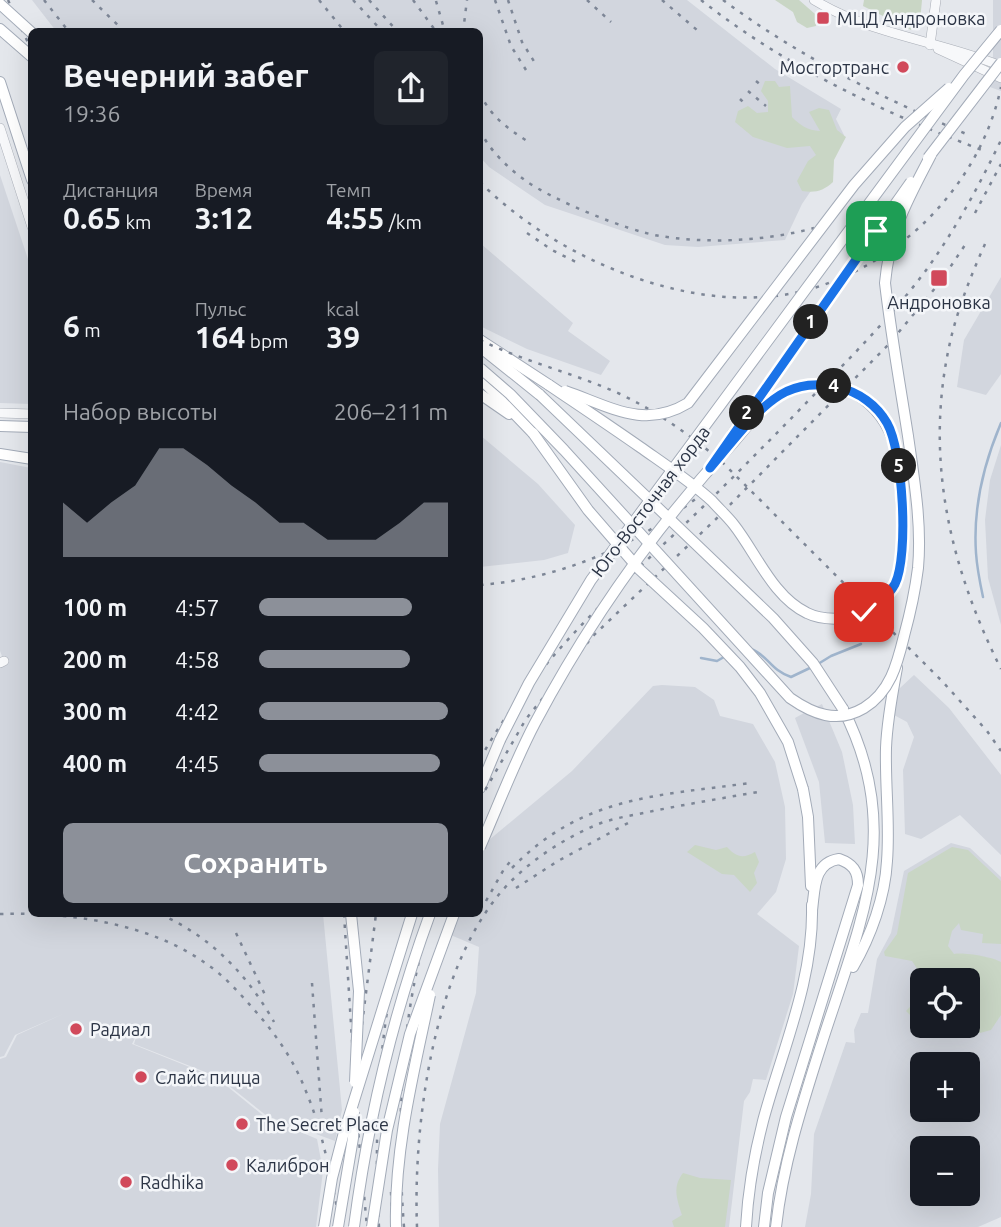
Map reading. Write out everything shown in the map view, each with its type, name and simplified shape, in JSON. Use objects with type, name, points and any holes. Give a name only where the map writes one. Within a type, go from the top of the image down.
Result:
[{"type":"main road","points":[[0,5],[28,30]]},
{"type":"main road","points":[[0,29],[28,54]]},
{"type":"main road","name":"Юго-Восточная хорда","points":[[483,781],[529,683],[591,580],[964,75],[1001,30]]},
{"type":"main road","name":"Юго-Восточная хорда","points":[[710,468],[766,384],[931,155],[1001,64]]},
{"type":"main road","points":[[550,385],[637,416],[663,415],[688,404],[854,185],[905,127],[964,75]]},
{"type":"main road","points":[[0,82],[28,168]]},
{"type":"main road","points":[[841,987],[863,951],[879,905],[887,861],[886,747],[890,707],[918,568],[919,533],[915,481],[885,283],[888,252],[896,225],[931,155]]},
{"type":"main road","points":[[483,342],[656,458],[708,498],[733,523],[777,586],[791,602],[808,614],[829,618],[864,612],[882,600],[893,587],[901,570],[903,544],[900,475],[895,445],[887,422],[868,402],[845,388],[821,384],[781,394],[765,407],[710,468],[644,551],[602,610],[534,724],[483,840]]},
{"type":"main road","points":[[483,350],[532,388],[599,449],[773,618],[813,663],[843,709],[860,747],[874,811],[875,840],[865,907],[789,1153],[776,1227]]},
{"type":"main road","points":[[483,371],[510,394],[564,450],[790,698],[807,710],[825,716],[843,716],[876,701],[897,666]]},
{"type":"main road","points":[[483,381],[533,433],[588,510],[639,569],[703,628],[740,667],[760,693],[788,742],[803,789],[808,817],[812,910]]},
{"type":"main road","points":[[483,396],[533,433]]},
{"type":"main road","points":[[0,426],[28,427]]},
{"type":"main road","points":[[1,454],[28,457]]},
{"type":"main road","points":[[483,765],[500,740]]},
{"type":"main road","points":[[746,1227],[748,1194],[763,1120],[801,993],[820,868],[827,862],[839,859],[852,866],[858,876],[858,885],[786,1117],[764,1227]]},
{"type":"main road","points":[[338,1227],[353,1138],[359,991],[351,917]]},
{"type":"main road","points":[[324,1227],[332,1178],[343,1136],[411,917]]},
{"type":"main road","points":[[354,1227],[362,1168],[382,1073],[402,995],[429,917]]},
{"type":"main road","points":[[372,1227],[387,1130],[410,1034],[453,917]]},
{"type":"main road","points":[[396,1227],[402,1142],[414,1068],[440,951]]},
{"type":"main road","points":[[786,1117],[824,1036]]},
{"type":"street","points":[[814,0],[848,17],[901,37],[1001,64]]},
{"type":"street","points":[[930,45],[936,0]]},
{"type":"street","points":[[930,45],[1001,78]]},
{"type":"street","points":[[0,128],[28,215]]},
{"type":"street","points":[[0,413],[28,414]]},
{"type":"shaded area","points":[[32,0],[687,0],[775,69],[841,109],[836,119],[844,135],[802,204],[785,240],[698,247],[665,245],[545,205],[483,160],[483,28],[54,28]]},
{"type":"shaded area","points":[[993,0],[1001,0],[1001,91],[987,86],[993,58]]},
{"type":"shaded area","points":[[0,175],[28,259],[28,404],[0,403]]},
{"type":"shaded area","points":[[483,246],[573,323],[568,331],[610,361],[601,375],[527,349],[483,327]]},
{"type":"shaded area","points":[[1001,277],[1001,374],[986,395],[957,387],[964,340]]},
{"type":"shaded area","points":[[483,438],[538,484],[575,525],[568,553],[544,560],[483,567]]},
{"type":"shaded area","points":[[1001,445],[1001,625],[988,578],[985,520],[990,480]]},
{"type":"shaded area","points":[[0,462],[28,467],[28,917],[323,917],[342,1110],[335,1141],[267,1116],[218,1077],[134,1044],[137,1034],[132,1044],[217,1078],[265,1117],[317,1139],[323,1171],[316,1227],[0,1227],[0,1059],[6,1057],[17,1035],[63,1014],[15,1035],[4,1056],[0,1057],[0,667],[5,664],[0,651]]},
{"type":"shaded area","points":[[914,675],[949,708],[1001,775],[1001,855],[960,815],[921,839],[905,834],[903,770],[914,737],[907,722],[886,707],[886,701]]},
{"type":"shaded area","points":[[653,686],[695,687],[714,700],[720,716],[753,724],[775,762],[785,807],[786,859],[776,892],[757,914],[799,946],[793,994],[766,1080],[753,1079],[750,1092],[744,1101],[729,1227],[439,1227],[440,1124],[476,993],[479,947],[446,933],[453,917],[483,917],[483,845],[572,771]]},
{"type":"shaded area","points":[[808,702],[812,709],[822,704],[842,752],[853,805],[855,844],[825,843],[819,782],[795,718],[804,713],[801,706]]},
{"type":"shaded area","points":[[951,843],[970,848],[1001,877],[1001,1217],[978,1227],[805,1227],[811,1194],[814,1134],[846,1042],[855,1043],[854,1030],[861,1013],[868,1013],[877,959],[891,933],[904,871]]},
{"type":"green space","points":[[775,0],[799,0],[815,14],[816,26],[807,28],[797,22],[793,12]]},
{"type":"green space","points":[[864,0],[922,0],[920,22],[911,30],[863,6]]},
{"type":"green space","points":[[765,81],[775,81],[779,87],[790,86],[792,117],[801,125],[820,131],[809,112],[819,108],[829,110],[837,130],[846,137],[834,160],[833,182],[819,191],[802,191],[797,181],[808,161],[816,155],[810,146],[787,148],[753,137],[735,122],[738,111],[748,106],[757,113],[768,112],[768,101],[761,91]]},
{"type":"green space","points":[[695,845],[716,850],[727,847],[740,856],[755,852],[759,862],[754,873],[757,883],[750,892],[734,875],[722,874],[687,852]]},
{"type":"green space","points":[[952,847],[968,850],[1001,881],[1001,944],[982,943],[983,934],[961,930],[959,923],[952,931],[948,946],[954,954],[978,955],[1001,962],[1001,1015],[991,1030],[980,1033],[980,968],[917,968],[912,961],[885,956],[884,952],[897,934],[908,873]]},
{"type":"green space","points":[[683,1173],[700,1178],[731,1180],[725,1227],[674,1227],[672,1221],[682,1215],[677,1188]]},
{"type":"waterway","points":[[983,597],[976,559],[976,520],[985,470],[1001,423]]},
{"type":"waterway","points":[[818,664],[861,644]]},
{"type":"waterway","points":[[751,649],[778,671],[791,677],[812,667]]},
{"type":"waterway","points":[[701,658],[717,661],[724,657]]},
{"type":"railway","points":[[8,0],[28,42]]},
{"type":"railway","points":[[44,0],[66,28]]},
{"type":"railway","points":[[92,0],[121,28]]},
{"type":"railway","points":[[319,0],[342,28]]},
{"type":"railway","points":[[353,0],[379,28]]},
{"type":"railway","points":[[369,0],[394,28]]},
{"type":"railway","points":[[413,0],[434,28]]},
{"type":"railway","points":[[464,28],[467,0]]},
{"type":"railway","points":[[495,0],[511,46],[526,70]]},
{"type":"railway","points":[[508,0],[522,42],[535,63]]},
{"type":"railway","points":[[587,0],[611,22]]},
{"type":"railway","points":[[662,0],[697,30]]},
{"type":"railway","points":[[701,0],[802,68],[874,105],[987,152]]},
{"type":"railway","points":[[723,0],[752,21],[843,76],[971,136]]},
{"type":"railway","points":[[436,1],[444,28]]},
{"type":"railway","points":[[756,81],[761,85]]},
{"type":"railway","points":[[483,185],[539,230],[574,251],[648,282],[687,292],[725,297],[785,295],[829,283],[870,264],[924,223],[951,193],[973,161],[990,125],[1001,87]]},
{"type":"railway","points":[[748,91],[766,106]]},
{"type":"railway","points":[[483,98],[500,121],[527,141]]},
{"type":"railway","points":[[740,99],[746,105]]},
{"type":"railway","points":[[483,136],[500,158],[538,189],[591,214],[646,233],[698,240],[737,240],[777,236],[814,228]]},
{"type":"railway","points":[[483,754],[523,694],[573,635],[764,446],[897,306],[946,241],[1001,140]]},
{"type":"railway","points":[[975,213],[1001,164]]},
{"type":"railway","points":[[527,233],[578,263]]},
{"type":"railway","points":[[985,244],[952,334],[940,421],[941,464],[955,548],[982,629],[1001,669]]},
{"type":"railway","points":[[483,794],[526,719],[593,636],[716,519],[889,344],[941,281],[965,245]]},
{"type":"railway","points":[[483,341],[620,394],[661,416],[698,443],[722,462],[942,681],[987,731],[1001,751]]},
{"type":"railway","points":[[483,585],[542,575],[600,555],[655,527],[707,490]]},
{"type":"railway","points":[[512,868],[538,844],[593,813],[652,797],[750,783]]},
{"type":"railway","points":[[417,1227],[419,1143],[424,1097],[443,1006],[478,925],[501,892],[523,870],[547,852],[601,823],[758,792]]},
{"type":"railway","points":[[516,888],[558,861],[628,823]]},
{"type":"railway","points":[[486,901],[514,857]]},
{"type":"railway","points":[[0,914],[28,914]]},
{"type":"railway","points":[[72,917],[108,923],[161,939],[208,965],[240,994],[271,1031],[301,1079],[322,1140],[341,1227]]},
{"type":"railway","points":[[166,917],[196,934],[226,959],[252,988],[274,1022]]},
{"type":"railway","points":[[344,917],[367,1227]]},
{"type":"railway","points":[[358,1056],[376,917]]},
{"type":"railway","points":[[379,1227],[377,1150],[380,1069],[391,988],[408,917]]},
{"type":"railway","points":[[404,1227],[400,1149],[403,1069],[413,990],[431,917]]},
{"type":"railway","points":[[236,933],[266,997]]},
{"type":"railway","points":[[312,983],[322,1120]]},
{"type":"railway","points":[[391,1192],[393,1227]]},
{"type":"place","name":"МЦД Андроновка","points":[[823,18]]},
{"type":"place","name":"Мосгортранс","points":[[903,67]]},
{"type":"place","name":"Андроновка","points":[[939,278]]},
{"type":"place","name":"Радиал","points":[[76,1029]]},
{"type":"place","name":"Слайс пицца","points":[[141,1077]]},
{"type":"place","name":"The Secret Place","points":[[242,1124]]},
{"type":"place","name":"Калиброн","points":[[232,1165]]},
{"type":"place","name":"Radhika","points":[[126,1182]]},
{"type":"route","points":[[864,612],[882,600],[893,587],[901,570],[903,544],[900,475],[895,445],[887,422],[868,402],[845,388],[821,384],[781,394],[765,407],[710,468],[766,384],[876,231]]}]
